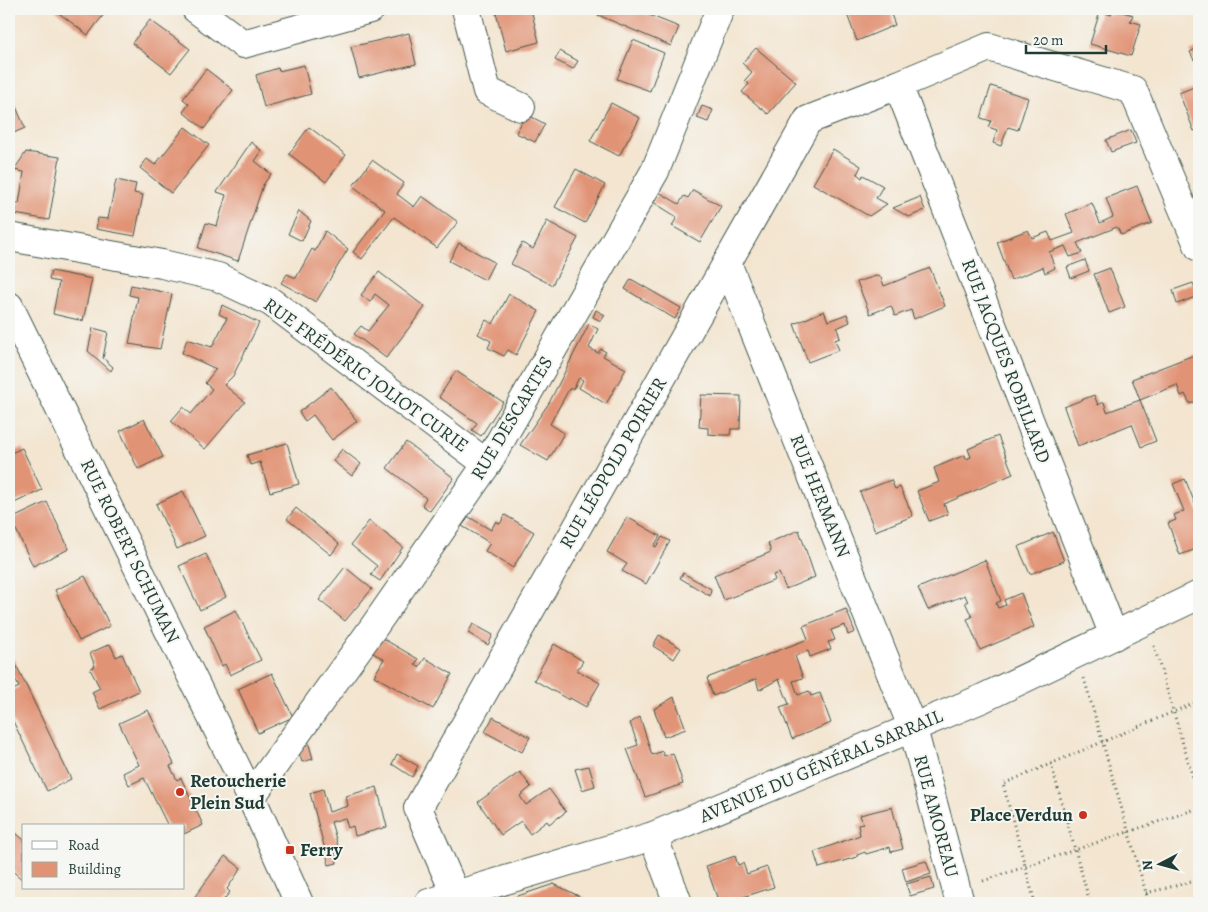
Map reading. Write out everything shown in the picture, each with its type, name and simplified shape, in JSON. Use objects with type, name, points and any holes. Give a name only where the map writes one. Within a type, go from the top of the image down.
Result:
[{"type":"street","points":[[196,9],[243,44],[370,9]]},
{"type":"street","points":[[466,9],[487,91],[521,107]]},
{"type":"street","name":"RUE DESCARTES","points":[[251,797],[373,628],[487,464],[654,171],[720,9]]},
{"type":"street","name":"RUE LÉOPOLD POIRIER","points":[[456,896],[418,808],[808,120],[989,47],[1133,90],[1191,204]]},
{"type":"street","name":"RUE JACQUES ROBILLARD","points":[[898,85],[1114,636]]},
{"type":"street","points":[[1191,204],[1199,248]]},
{"type":"street","name":"RUE FRÉDÉRIC JOLIOT CURIE","points":[[9,237],[162,264],[218,277],[271,302],[487,464]]},
{"type":"street","name":"RUE HERMANN","points":[[727,263],[912,729]]},
{"type":"street","name":"RUE ROBERT SCHUMAN","points":[[9,306],[251,797],[299,903]]},
{"type":"street","name":"AVENUE DU GÉNÉRAL SARRAIL","points":[[429,903],[654,836],[981,699],[1199,595]]},
{"type":"street","name":"RUE AMOREAU","points":[[912,729],[958,896]]},
{"type":"street","points":[[654,836],[678,903]]},
{"type":"path","points":[[1147,620],[1199,798]]},
{"type":"path","points":[[1077,654],[1149,903]]},
{"type":"path","points":[[1035,903],[1003,784],[1199,701]]},
{"type":"path","points":[[1051,764],[1090,903]]},
{"type":"path","points":[[958,896],[1025,866],[1199,808]]},
{"type":"path","points":[[1146,893],[1199,880]]},
{"type":"building","points":[[58,9],[108,9],[88,35],[56,11]]},
{"type":"building","points":[[495,9],[531,9],[539,42],[506,51]]},
{"type":"building","points":[[601,9],[634,9],[679,27],[671,46],[598,15]]},
{"type":"building","points":[[845,9],[889,9],[895,25],[857,41]]},
{"type":"building","points":[[965,9],[1007,9],[1007,11],[965,13]]},
{"type":"building","points":[[1113,9],[1133,15],[1130,21],[1141,24],[1131,56],[1090,44],[1100,11],[1111,15]]},
{"type":"building","points":[[150,20],[190,49],[171,73],[132,43]]},
{"type":"building","points":[[409,33],[416,64],[359,78],[351,47]]},
{"type":"building","points":[[633,40],[664,53],[650,91],[617,79]]},
{"type":"building","points":[[1199,47],[1199,57],[1194,60],[1190,52]]},
{"type":"building","points":[[756,48],[796,82],[768,114],[742,92],[749,84],[745,80],[752,72],[742,63]]},
{"type":"building","points":[[560,51],[578,61],[573,69],[555,60]]},
{"type":"building","points":[[304,65],[311,94],[264,107],[256,75],[278,68],[279,71]]},
{"type":"building","points":[[206,69],[233,90],[204,129],[183,112],[189,104],[183,99]]},
{"type":"building","points":[[1199,85],[1199,129],[1194,131],[1179,93]]},
{"type":"building","points":[[991,86],[1028,98],[1018,130],[1008,127],[1001,146],[993,143],[997,130],[988,127],[991,121],[981,118]]},
{"type":"building","points":[[9,90],[25,128],[9,135]]},
{"type":"building","points":[[611,103],[640,118],[619,156],[590,141]]},
{"type":"building","points":[[702,106],[713,110],[708,122],[697,118]]},
{"type":"building","points":[[526,114],[545,124],[535,142],[516,133]]},
{"type":"building","points":[[185,127],[209,145],[171,193],[140,168],[147,159],[155,165]]},
{"type":"building","points":[[309,127],[346,155],[326,182],[289,154]]},
{"type":"building","points":[[1131,130],[1136,143],[1111,152],[1106,140]]},
{"type":"building","points":[[251,142],[262,151],[255,161],[271,174],[263,185],[238,261],[198,248],[206,223],[217,226],[226,195],[217,192]]},
{"type":"building","points":[[833,149],[861,166],[857,174],[862,178],[863,175],[883,186],[876,198],[887,204],[869,216],[813,184]]},
{"type":"building","points":[[26,152],[60,157],[49,220],[9,213],[9,203],[19,204],[24,172],[14,170]]},
{"type":"building","points":[[372,160],[404,183],[397,194],[414,207],[422,196],[458,222],[437,248],[394,217],[362,259],[353,252],[385,210],[353,186]]},
{"type":"building","points":[[576,169],[605,185],[585,223],[555,207]]},
{"type":"building","points":[[116,180],[136,184],[134,193],[143,195],[135,236],[96,229],[98,218],[108,219]]},
{"type":"building","points":[[1137,186],[1152,223],[1121,235],[1117,227],[1077,243],[1082,253],[1070,257],[1065,246],[1049,252],[1055,268],[1045,273],[1043,267],[1011,280],[997,242],[1028,230],[1032,238],[1048,232],[1052,241],[1074,233],[1066,214],[1092,203],[1100,223],[1113,217],[1106,198]]},
{"type":"building","points":[[693,190],[721,206],[700,242],[672,226],[677,217],[653,202],[659,192],[679,204],[684,196],[688,198]]},
{"type":"building","points":[[920,197],[925,210],[909,217],[893,208]]},
{"type":"building","points":[[299,211],[311,221],[302,241],[288,234]]},
{"type":"building","points":[[547,221],[578,238],[552,285],[511,264],[522,243],[533,249]]},
{"type":"building","points":[[325,231],[348,249],[316,302],[281,283],[287,274],[296,278],[312,249],[315,251]]},
{"type":"building","points":[[459,243],[494,262],[485,280],[449,261]]},
{"type":"building","points":[[1085,260],[1089,271],[1071,278],[1067,267]]},
{"type":"building","points":[[930,268],[945,306],[914,319],[911,310],[895,316],[891,306],[870,314],[857,282],[876,276],[881,277],[884,286]]},
{"type":"building","points":[[1110,268],[1125,307],[1109,313],[1094,274]]},
{"type":"building","points":[[51,271],[92,279],[83,321],[53,314],[59,282],[49,280]]},
{"type":"building","points":[[379,272],[425,307],[386,358],[354,334],[361,326],[368,331],[389,305],[375,294],[370,302],[361,295]]},
{"type":"building","points":[[631,279],[681,308],[675,319],[625,289]]},
{"type":"building","points":[[1193,283],[1198,296],[1177,304],[1173,290]]},
{"type":"building","points":[[131,285],[172,294],[160,349],[129,344],[138,297],[129,295]]},
{"type":"building","points":[[509,294],[539,311],[516,355],[508,350],[504,356],[488,348],[491,341],[478,334],[486,320],[493,324]]},
{"type":"building","points":[[222,305],[259,323],[233,376],[224,385],[245,402],[205,449],[171,421],[183,407],[191,414],[212,389],[205,383],[216,369],[182,353],[187,339],[212,347],[227,318],[219,314]]},
{"type":"building","points":[[596,310],[605,315],[601,321],[593,317]]},
{"type":"building","points":[[824,311],[828,321],[847,314],[850,322],[837,328],[840,338],[835,340],[839,350],[808,362],[794,324]]},
{"type":"building","points":[[589,324],[598,329],[589,348],[598,353],[601,349],[606,352],[603,356],[626,369],[606,404],[579,388],[583,380],[579,378],[573,389],[569,389],[550,424],[564,433],[548,461],[520,445],[549,403]]},
{"type":"building","points":[[93,328],[108,332],[103,358],[113,367],[111,371],[88,351]]},
{"type":"building","points":[[1199,353],[1199,400],[1190,404],[1185,394],[1181,396],[1177,385],[1140,400],[1132,379]]},
{"type":"building","points":[[456,371],[503,402],[481,436],[472,430],[477,423],[439,397]]},
{"type":"building","points":[[331,387],[357,421],[332,440],[313,415],[305,421],[299,412]]},
{"type":"building","points":[[701,395],[741,396],[740,429],[731,429],[730,435],[720,435],[708,434],[708,428],[699,427]]},
{"type":"building","points":[[1094,395],[1098,405],[1104,402],[1107,412],[1140,400],[1156,441],[1141,447],[1132,424],[1078,446],[1064,407]]},
{"type":"building","points":[[144,419],[163,457],[138,469],[120,431]]},
{"type":"building","points":[[998,436],[1013,474],[944,504],[948,514],[929,521],[917,491],[939,482],[934,468],[965,455],[966,459],[971,457],[968,449]]},
{"type":"building","points":[[406,442],[454,478],[430,511],[422,505],[426,498],[387,468]]},
{"type":"building","points":[[287,443],[299,484],[270,492],[260,462],[250,465],[247,455]]},
{"type":"building","points":[[22,448],[42,490],[10,505],[9,454]]},
{"type":"building","points":[[342,449],[361,464],[352,476],[333,461]]},
{"type":"building","points":[[1185,479],[1199,511],[1199,548],[1180,555],[1168,523],[1176,520],[1174,515],[1184,511],[1173,484]]},
{"type":"building","points":[[891,480],[895,489],[900,487],[913,516],[875,531],[860,492]]},
{"type":"building","points":[[183,491],[205,536],[177,549],[156,504]]},
{"type":"building","points":[[47,502],[69,549],[33,566],[11,519]]},
{"type":"building","points":[[296,508],[339,544],[331,555],[287,519]]},
{"type":"building","points":[[505,515],[534,532],[513,568],[485,551],[490,543],[462,526],[469,517],[491,530],[496,521],[500,524]]},
{"type":"building","points":[[627,517],[660,536],[654,546],[656,547],[662,537],[670,541],[646,584],[622,571],[627,564],[607,552]]},
{"type":"building","points":[[369,521],[403,547],[380,581],[371,575],[377,566],[351,545]]},
{"type":"building","points":[[799,530],[815,577],[786,589],[779,573],[773,575],[775,580],[724,600],[714,575],[771,552],[768,543]]},
{"type":"building","points":[[1053,532],[1064,561],[1030,574],[1018,547]]},
{"type":"building","points":[[206,554],[226,597],[200,610],[179,566]]},
{"type":"building","points":[[985,560],[1001,601],[996,603],[998,608],[1006,605],[1004,600],[1021,593],[1034,627],[980,650],[967,619],[972,617],[965,602],[968,602],[965,595],[928,610],[918,588]]},
{"type":"building","points":[[345,567],[372,589],[345,621],[319,600]]},
{"type":"building","points":[[683,573],[711,589],[710,596],[680,578]]},
{"type":"building","points":[[85,576],[110,626],[79,641],[55,590]]},
{"type":"building","points":[[846,609],[855,632],[848,635],[845,625],[831,630],[835,640],[828,642],[831,649],[810,657],[808,651],[795,656],[803,678],[793,681],[798,695],[809,691],[811,696],[820,693],[831,723],[792,739],[780,707],[789,704],[779,679],[759,690],[756,679],[713,696],[707,678],[808,639],[803,626]]},
{"type":"building","points":[[236,610],[261,660],[230,675],[225,664],[222,666],[204,626]]},
{"type":"building","points":[[473,624],[493,635],[488,645],[468,633]]},
{"type":"building","points":[[659,635],[681,648],[674,659],[653,646]]},
{"type":"building","points":[[382,638],[418,659],[415,665],[419,667],[425,658],[452,674],[433,709],[374,676],[384,659],[371,652]]},
{"type":"building","points":[[110,644],[116,657],[122,654],[139,691],[100,709],[92,692],[100,688],[90,669],[95,666],[90,653]]},
{"type":"building","points":[[554,644],[583,661],[577,670],[600,683],[586,707],[570,698],[569,700],[534,680]]},
{"type":"building","points":[[9,650],[71,779],[47,791],[9,713],[9,692],[19,687],[9,667]]},
{"type":"building","points":[[272,673],[293,717],[258,733],[238,689]]},
{"type":"building","points":[[674,697],[686,729],[664,737],[654,709]]},
{"type":"building","points":[[148,710],[174,764],[170,766],[177,780],[181,778],[203,825],[185,834],[185,824],[167,824],[144,778],[129,785],[123,773],[139,765],[119,723]]},
{"type":"building","points":[[493,717],[530,737],[522,752],[485,732]]},
{"type":"building","points":[[640,717],[652,755],[662,751],[664,756],[673,753],[683,784],[645,797],[627,749],[638,745],[630,723]]},
{"type":"building","points":[[308,741],[313,759],[302,762],[299,753]]},
{"type":"building","points":[[397,754],[418,766],[412,777],[392,764]]},
{"type":"building","points":[[589,766],[595,786],[582,790],[575,769]]},
{"type":"building","points":[[520,772],[531,787],[520,796],[526,805],[549,789],[566,812],[549,824],[547,821],[530,834],[521,821],[501,835],[478,802]]},
{"type":"building","points":[[377,787],[387,827],[355,836],[353,826],[348,828],[345,818],[331,822],[338,846],[334,847],[337,863],[329,865],[310,793],[323,789],[329,812],[348,806],[346,796]]},
{"type":"building","points":[[892,807],[903,849],[891,852],[890,847],[866,854],[865,852],[857,855],[857,857],[819,868],[814,852],[860,835],[858,825],[863,824],[860,815]]},
{"type":"building","points":[[11,829],[22,838],[22,879],[9,868],[9,832]]},
{"type":"building","points":[[225,856],[241,868],[227,889],[230,892],[221,903],[216,901],[214,903],[190,903]]},
{"type":"building","points":[[735,856],[738,865],[743,863],[747,874],[767,867],[774,887],[725,903],[719,903],[706,866]]},
{"type":"building","points":[[926,861],[931,874],[906,882],[902,868]]},
{"type":"building","points":[[931,877],[934,889],[910,896],[906,884]]},
{"type":"building","points":[[554,884],[593,903],[497,903]]},
{"type":"place","name":"Retoucherie Plein Sud","points":[[180,792]]},
{"type":"place","name":"Place Verdun","points":[[1083,815]]},
{"type":"place","name":"Ferry","points":[[290,850]]}]
